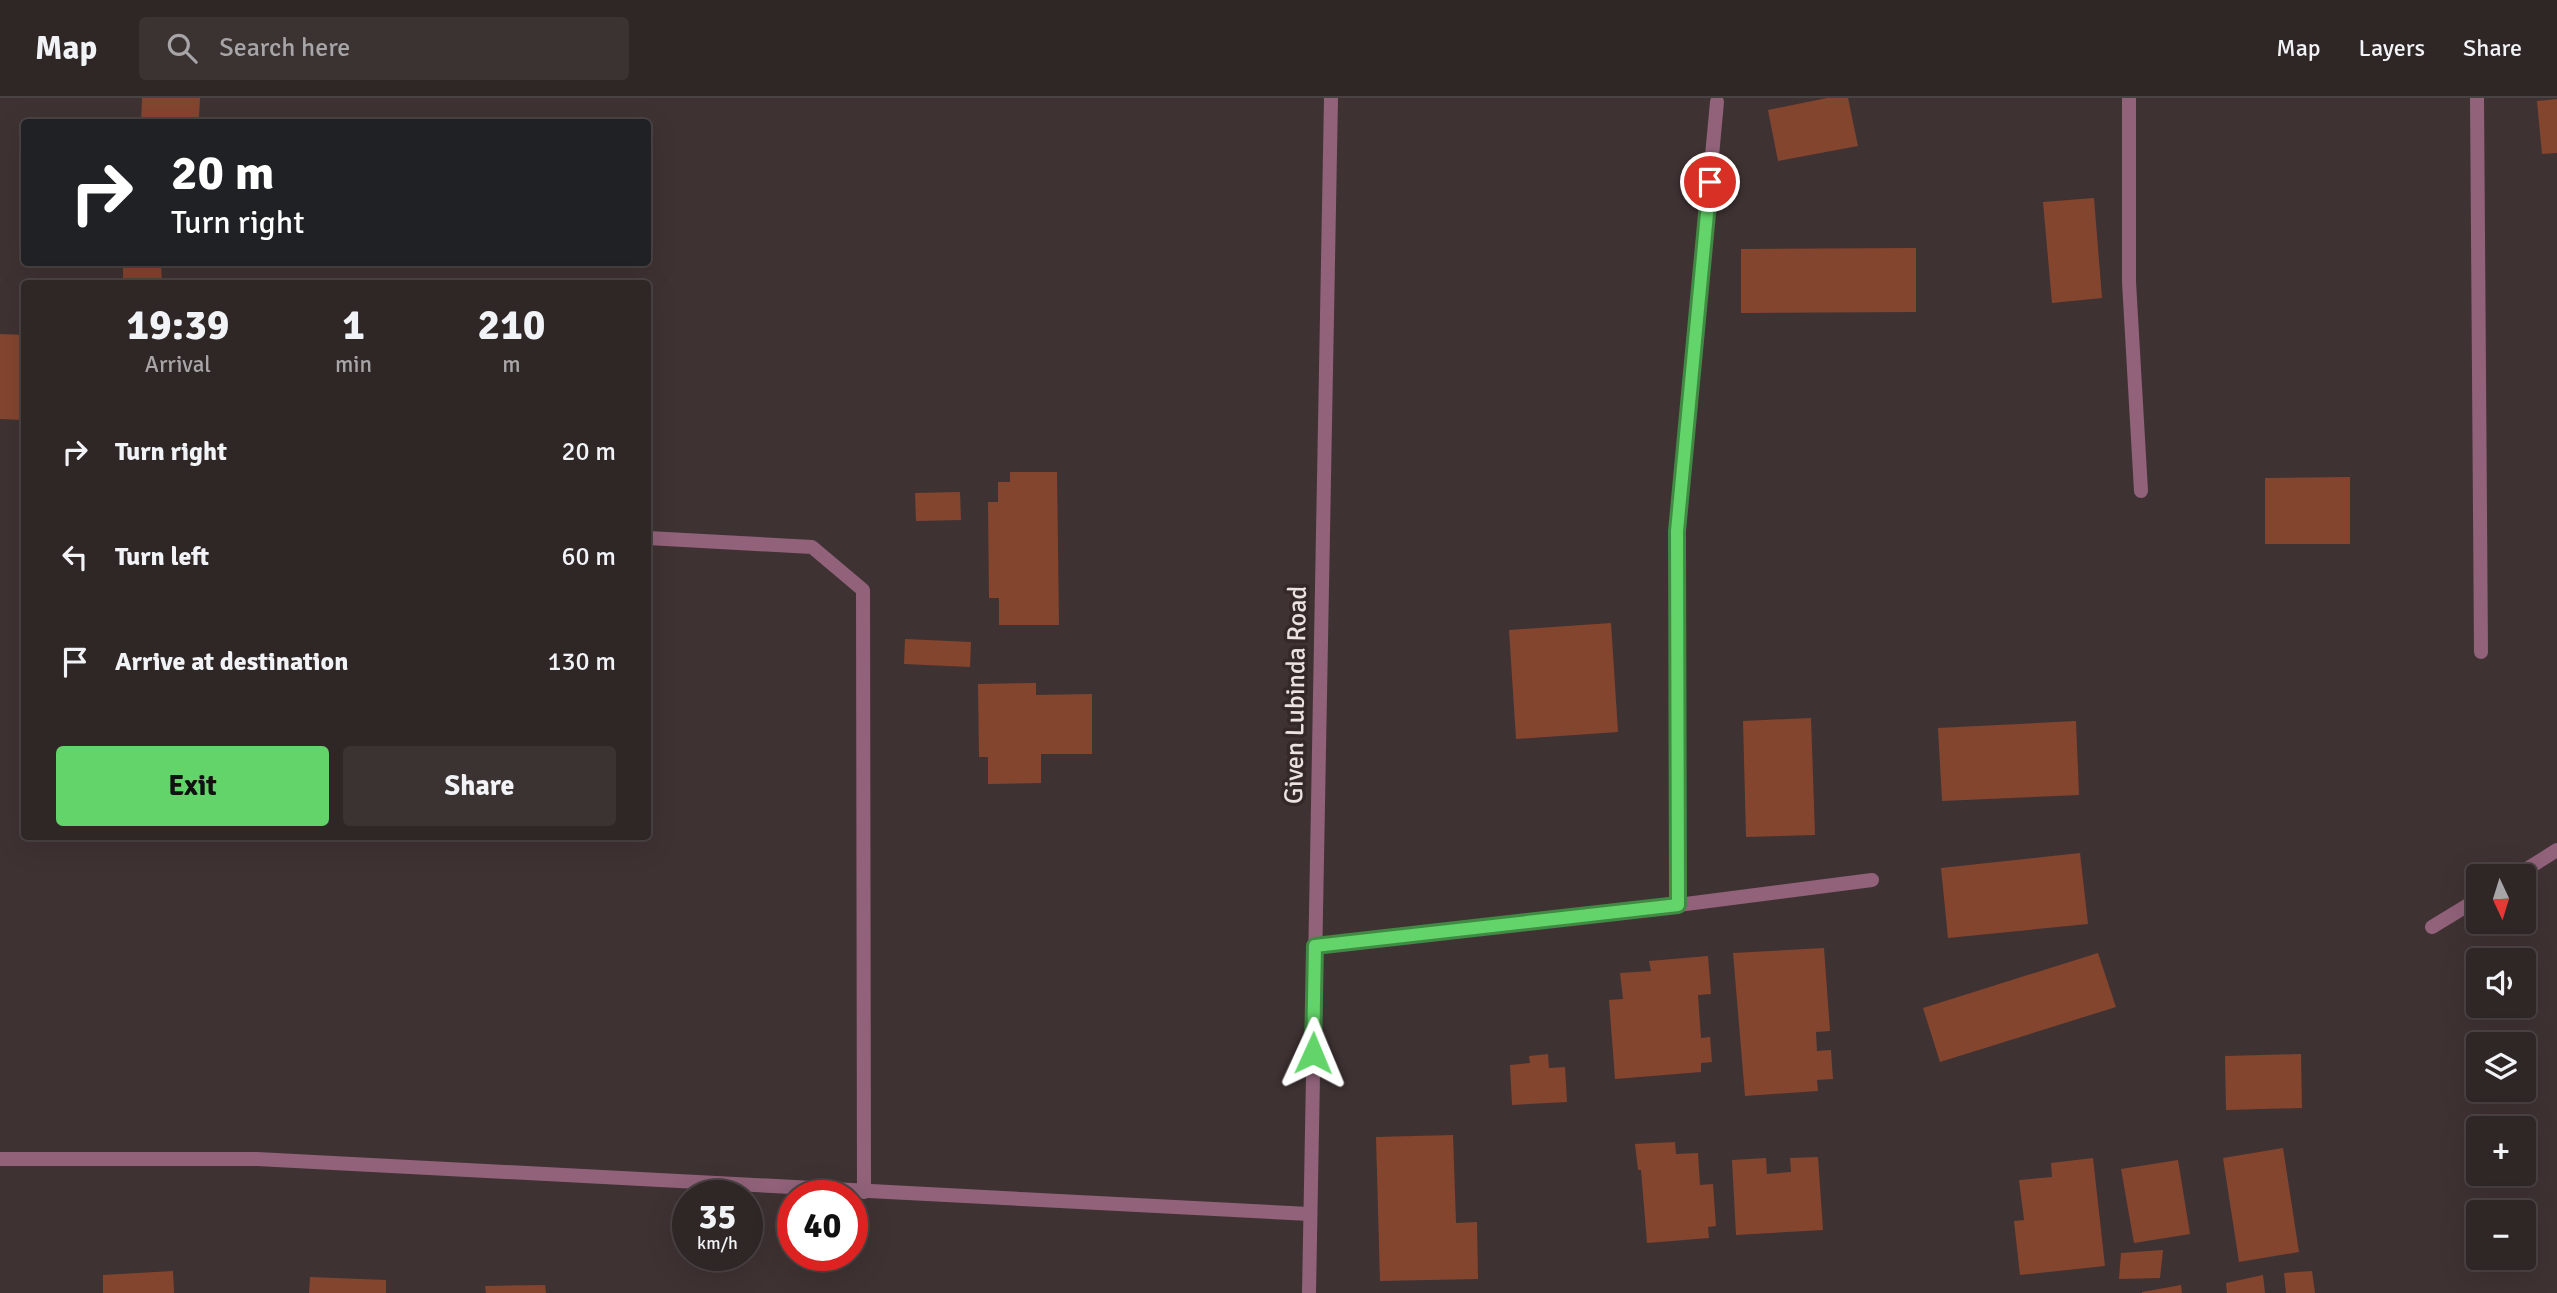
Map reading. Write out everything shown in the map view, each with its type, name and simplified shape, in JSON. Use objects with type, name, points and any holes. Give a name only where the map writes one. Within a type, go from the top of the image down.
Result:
[{"type":"street","name":"Given Lubinda Road","points":[[1309,1293],[1331,98]]},
{"type":"street","points":[[2129,98],[2129,282],[2141,491]]},
{"type":"street","points":[[2477,98],[2482,652]]},
{"type":"street","points":[[1678,905],[1677,531],[1717,102]]},
{"type":"street","points":[[651,538],[812,547],[863,590],[864,1180]]},
{"type":"street","points":[[2535,864],[2557,850]]},
{"type":"street","points":[[1315,946],[1872,880]]},
{"type":"street","points":[[2432,927],[2466,906]]},
{"type":"street","points":[[0,1159],[257,1159],[777,1187]]},
{"type":"street","points":[[868,1192],[1310,1214]]},
{"type":"building","points":[[142,98],[200,98],[199,117],[208,117],[208,119],[141,119]]},
{"type":"building","points":[[1827,98],[1848,98],[1858,146],[1778,161],[1768,110]]},
{"type":"building","points":[[2557,99],[2557,153],[2542,154],[2537,101]]},
{"type":"building","points":[[2094,198],[2102,298],[2052,303],[2043,202]]},
{"type":"building","points":[[1916,248],[1916,312],[1741,313],[1741,249]]},
{"type":"building","points":[[123,266],[161,266],[162,280],[123,280]]},
{"type":"building","points":[[0,334],[21,335],[21,420],[0,419]]},
{"type":"building","points":[[1010,472],[1057,472],[1059,625],[999,625],[999,598],[989,598],[988,502],[998,502],[998,482],[1010,482]]},
{"type":"building","points":[[2350,477],[2350,544],[2265,544],[2265,478]]},
{"type":"building","points":[[960,492],[961,520],[916,521],[915,493]]},
{"type":"building","points":[[1611,623],[1618,732],[1516,739],[1509,630]]},
{"type":"building","points":[[905,639],[971,642],[970,667],[904,664]]},
{"type":"building","points":[[1036,683],[1036,695],[1092,694],[1092,754],[1041,754],[1041,783],[988,784],[988,757],[979,757],[978,684]]},
{"type":"building","points":[[1811,718],[1815,835],[1746,837],[1743,721]]},
{"type":"building","points":[[2076,721],[2079,795],[1942,801],[1938,728]]},
{"type":"building","points":[[2080,853],[2088,924],[1948,938],[1941,868]]},
{"type":"building","points":[[1824,948],[1830,1031],[1816,1032],[1817,1051],[1831,1050],[1833,1079],[1817,1080],[1818,1091],[1745,1096],[1733,953]]},
{"type":"building","points":[[2098,953],[2116,1007],[1940,1062],[1923,1008]]},
{"type":"building","points":[[1708,956],[1711,994],[1698,995],[1701,1038],[1710,1037],[1712,1062],[1701,1063],[1701,1072],[1615,1079],[1609,1000],[1623,999],[1620,973],[1651,971],[1649,961]]},
{"type":"building","points":[[1548,1054],[1549,1068],[1565,1067],[1567,1102],[1512,1105],[1510,1065],[1530,1063],[1529,1056]]},
{"type":"building","points":[[2301,1054],[2302,1108],[2226,1110],[2225,1056]]},
{"type":"building","points":[[1453,1135],[1456,1223],[1477,1222],[1478,1279],[1380,1281],[1376,1137]]},
{"type":"building","points":[[1675,1142],[1676,1154],[1698,1153],[1700,1185],[1713,1184],[1716,1226],[1708,1227],[1709,1238],[1647,1243],[1641,1170],[1638,1170],[1635,1144]]},
{"type":"building","points":[[2283,1148],[2299,1252],[2239,1262],[2223,1158]]},
{"type":"building","points":[[1818,1157],[1823,1230],[1736,1235],[1732,1160],[1766,1158],[1767,1174],[1791,1172],[1790,1158]]},
{"type":"building","points":[[2093,1158],[2105,1266],[2020,1275],[2014,1221],[2024,1220],[2019,1180],[2052,1177],[2051,1163]]},
{"type":"building","points":[[2178,1160],[2190,1234],[2134,1243],[2121,1169]]},
{"type":"building","points":[[2163,1250],[2160,1278],[2119,1279],[2121,1253]]},
{"type":"building","points":[[173,1271],[174,1293],[103,1293],[103,1275]]},
{"type":"building","points":[[2312,1271],[2315,1293],[2286,1293],[2284,1273]]},
{"type":"building","points":[[2263,1275],[2265,1293],[2227,1293],[2226,1283]]},
{"type":"building","points":[[310,1277],[386,1280],[386,1293],[309,1293]]},
{"type":"building","points":[[545,1285],[546,1293],[486,1293],[485,1286]]},
{"type":"building","points":[[2181,1285],[2182,1293],[2142,1293],[2142,1292]]},
{"type":"route","points":[[1313,1053],[1315,946],[1678,905],[1677,531],[1710,182]]}]
